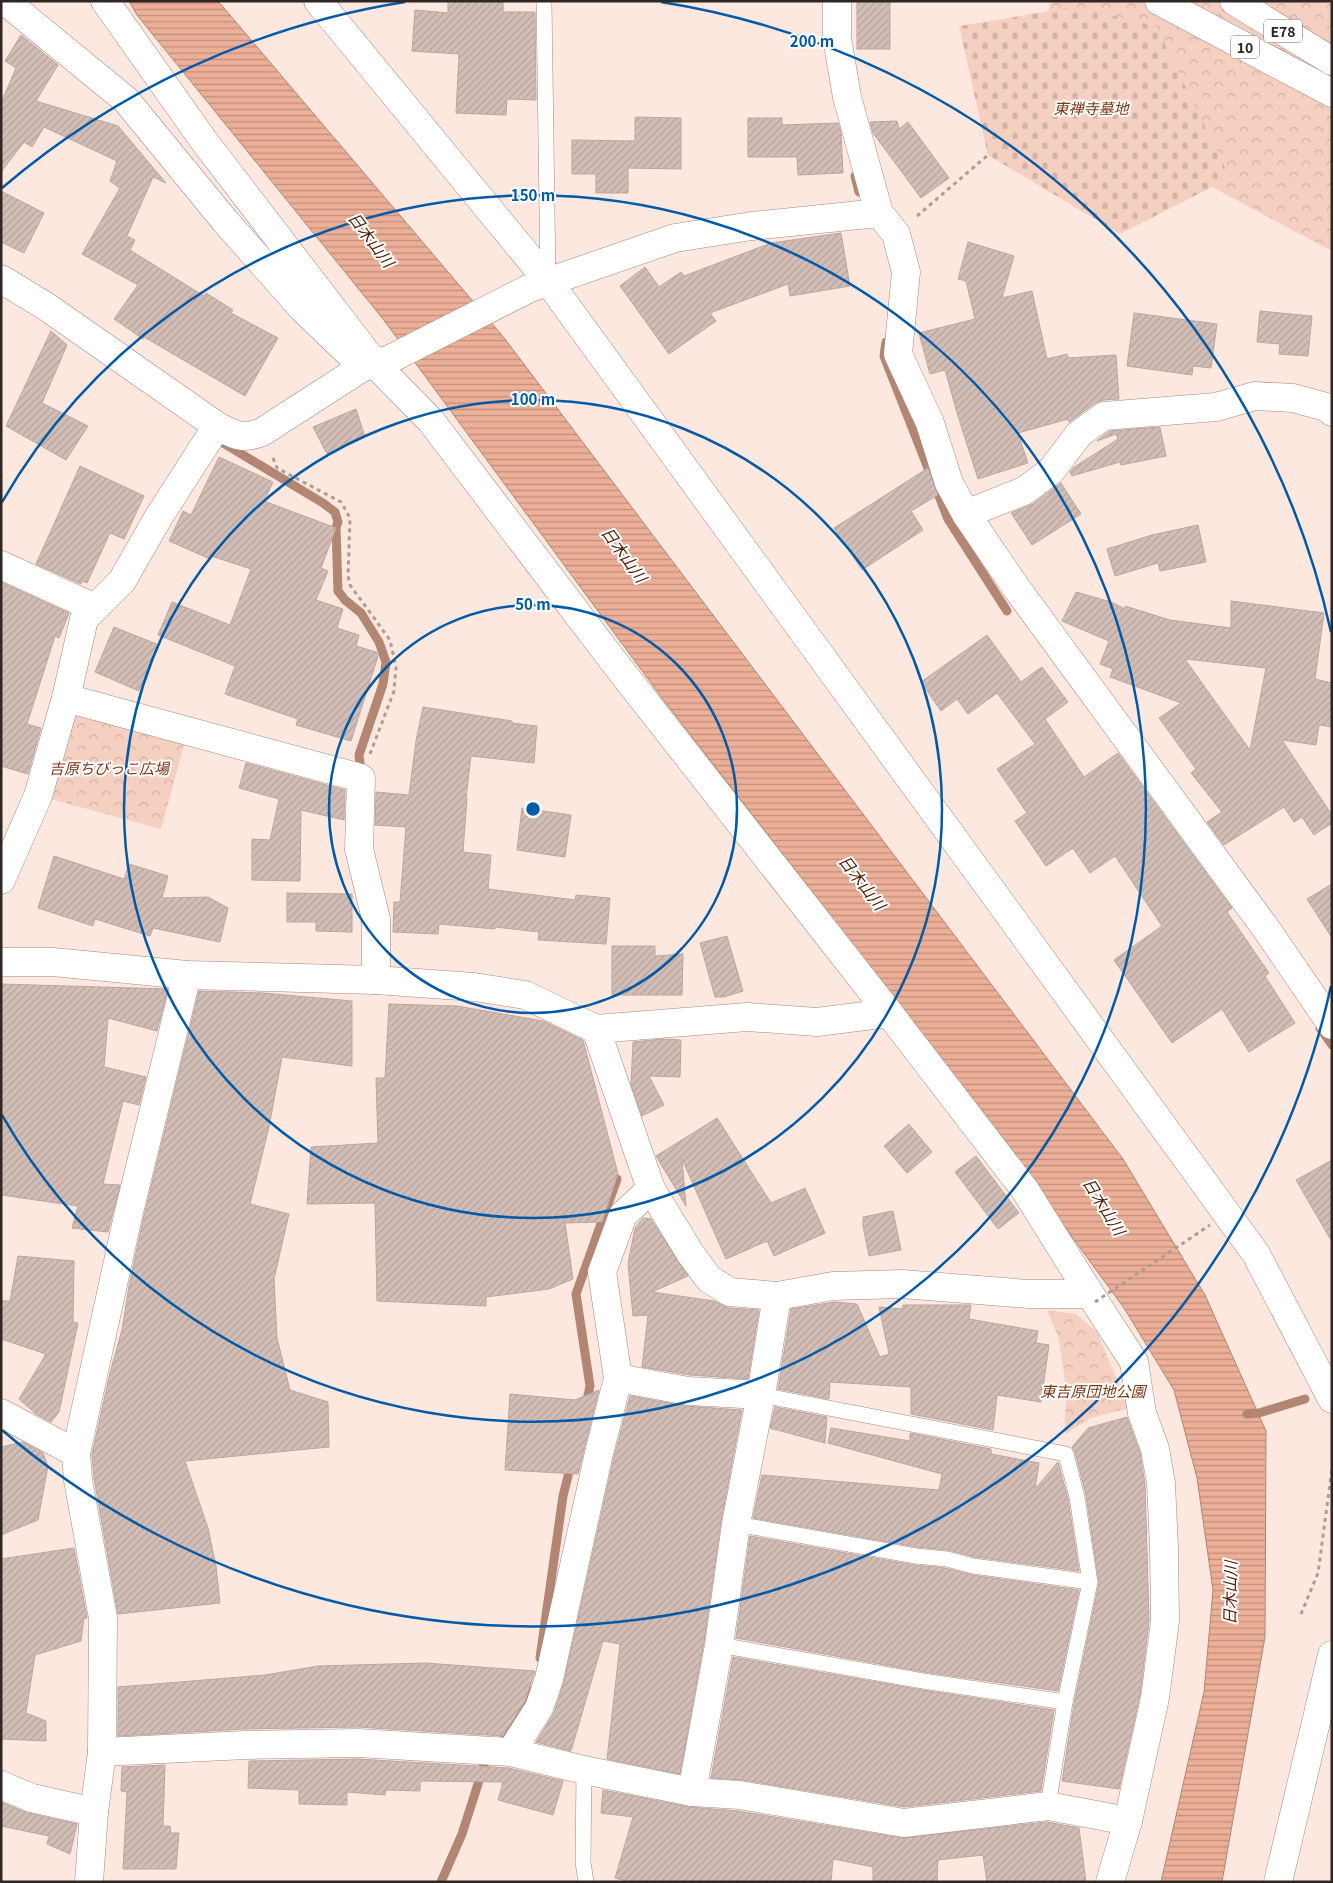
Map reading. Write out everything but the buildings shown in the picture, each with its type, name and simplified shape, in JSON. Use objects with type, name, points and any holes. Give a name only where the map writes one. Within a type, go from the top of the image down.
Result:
[{"type":"main road","points":[[5,1],[126,100],[225,221],[296,301],[376,363]]},
{"type":"main road","points":[[105,1],[204,141],[376,363],[431,421],[614,662],[1025,1190],[1134,1362],[1142,1413],[1155,1449],[1161,1483],[1165,1621],[1155,1698],[1128,1821],[1110,1882]]},
{"type":"main road","points":[[318,1],[539,284],[1256,1254],[1332,1400]]},
{"type":"main road","points":[[837,1],[837,38],[847,97],[887,224],[906,272],[898,354],[930,423],[949,483],[966,514],[1015,586],[1267,930],[1332,1025]]},
{"type":"main road","name":"10","points":[[1159,1],[1332,93]]},
{"type":"main road","name":"E78","points":[[1234,1],[1332,61]]},
{"type":"main road","points":[[1,279],[46,307],[216,426],[231,433],[249,437],[262,432],[376,363],[539,284],[674,238],[752,226],[887,224]]},
{"type":"main road","points":[[966,514],[1024,491],[1051,471],[1080,434],[1104,416],[1216,406],[1255,396],[1293,398],[1326,407],[1332,412]]},
{"type":"main road","points":[[1,880],[38,796],[66,698],[84,619],[122,581],[158,518],[216,426]]},
{"type":"main road","points":[[1,565],[95,608]]},
{"type":"main road","points":[[66,698],[361,778],[359,849],[376,919],[376,980]]},
{"type":"main road","points":[[1,962],[53,962],[188,975],[376,980],[474,987],[525,995],[596,1028],[747,1017],[817,1022],[889,1013]]},
{"type":"main road","points":[[89,1882],[94,1812],[102,1752],[104,1618],[78,1480],[76,1453],[128,1216],[188,975]]},
{"type":"main road","points":[[596,1028],[651,1189],[690,1253],[709,1279],[730,1292],[778,1296],[833,1286],[902,1284],[1092,1298]]},
{"type":"main road","points":[[511,1752],[539,1708],[550,1679],[599,1454],[618,1378],[602,1272],[623,1215],[651,1189]]},
{"type":"main road","points":[[692,1792],[719,1645],[736,1524],[778,1296]]},
{"type":"main road","points":[[618,1378],[688,1390],[761,1396]]},
{"type":"main road","points":[[1,1413],[76,1453]]},
{"type":"main road","points":[[1278,1882],[1332,1655]]},
{"type":"main road","points":[[102,1752],[246,1745],[358,1743],[511,1752],[584,1770],[692,1792],[740,1795],[904,1823],[1048,1806],[1128,1821]]},
{"type":"main road","points":[[1,1785],[32,1798],[94,1812]]},
{"type":"lane","points":[[539,284],[544,1]]},
{"type":"lane","points":[[761,1396],[1066,1454],[1080,1513],[1090,1582],[1065,1702],[1048,1806]]},
{"type":"lane","points":[[736,1524],[948,1560],[973,1566],[1090,1582]]},
{"type":"lane","points":[[719,1645],[923,1681],[1065,1702]]},
{"type":"lane","points":[[584,1770],[583,1862],[586,1882]]},
{"type":"path","points":[[887,224],[988,155]]},
{"type":"path","points":[[262,432],[277,468],[341,502],[350,518],[348,576],[350,586],[390,640],[396,667],[394,691],[361,778]]},
{"type":"path","points":[[1092,1298],[1210,1225]]},
{"type":"path","points":[[1301,1614],[1318,1573],[1332,1469]]},
{"type":"green space","points":[[1050,1],[1332,1],[1332,251],[1036,93]]},
{"type":"green space","name":"東禅寺墓地","points":[[1074,7],[1156,26],[1230,178],[1120,234],[988,155],[959,26]]},
{"type":"green space","name":"吉原ちびっこ広場","points":[[81,711],[185,742],[161,829],[47,798],[67,719]]},
{"type":"green space","name":"東吉原団地公園","points":[[1047,1310],[1076,1314],[1097,1332],[1129,1408],[1091,1418],[1065,1434],[1066,1388],[1059,1339]]},
{"type":"water","name":"日木山川","points":[[129,1],[218,1],[505,339],[1123,1159],[1205,1295],[1266,1431],[1265,1637],[1222,1882],[1161,1882],[1204,1692],[1213,1590],[1197,1478],[1174,1390],[1124,1308],[951,1071],[665,702],[383,319],[137,15]]},
{"type":"waterway","points":[[855,176],[859,192]]},
{"type":"waterway","points":[[886,342],[884,356],[948,519],[1007,611]]},
{"type":"waterway","points":[[223,443],[335,512],[338,522],[336,527],[338,591],[345,600],[361,613],[379,642],[386,662],[383,684],[359,755],[361,771]]},
{"type":"waterway","points":[[1320,1028],[1332,1045]]},
{"type":"waterway","points":[[586,1405],[590,1386],[576,1294],[617,1179]]},
{"type":"waterway","points":[[1247,1414],[1259,1413],[1305,1399]]},
{"type":"waterway","points":[[540,1658],[563,1496],[571,1464]]},
{"type":"waterway","points":[[504,1735],[533,1690]]},
{"type":"waterway","points":[[441,1882],[462,1834],[485,1762]]}]
